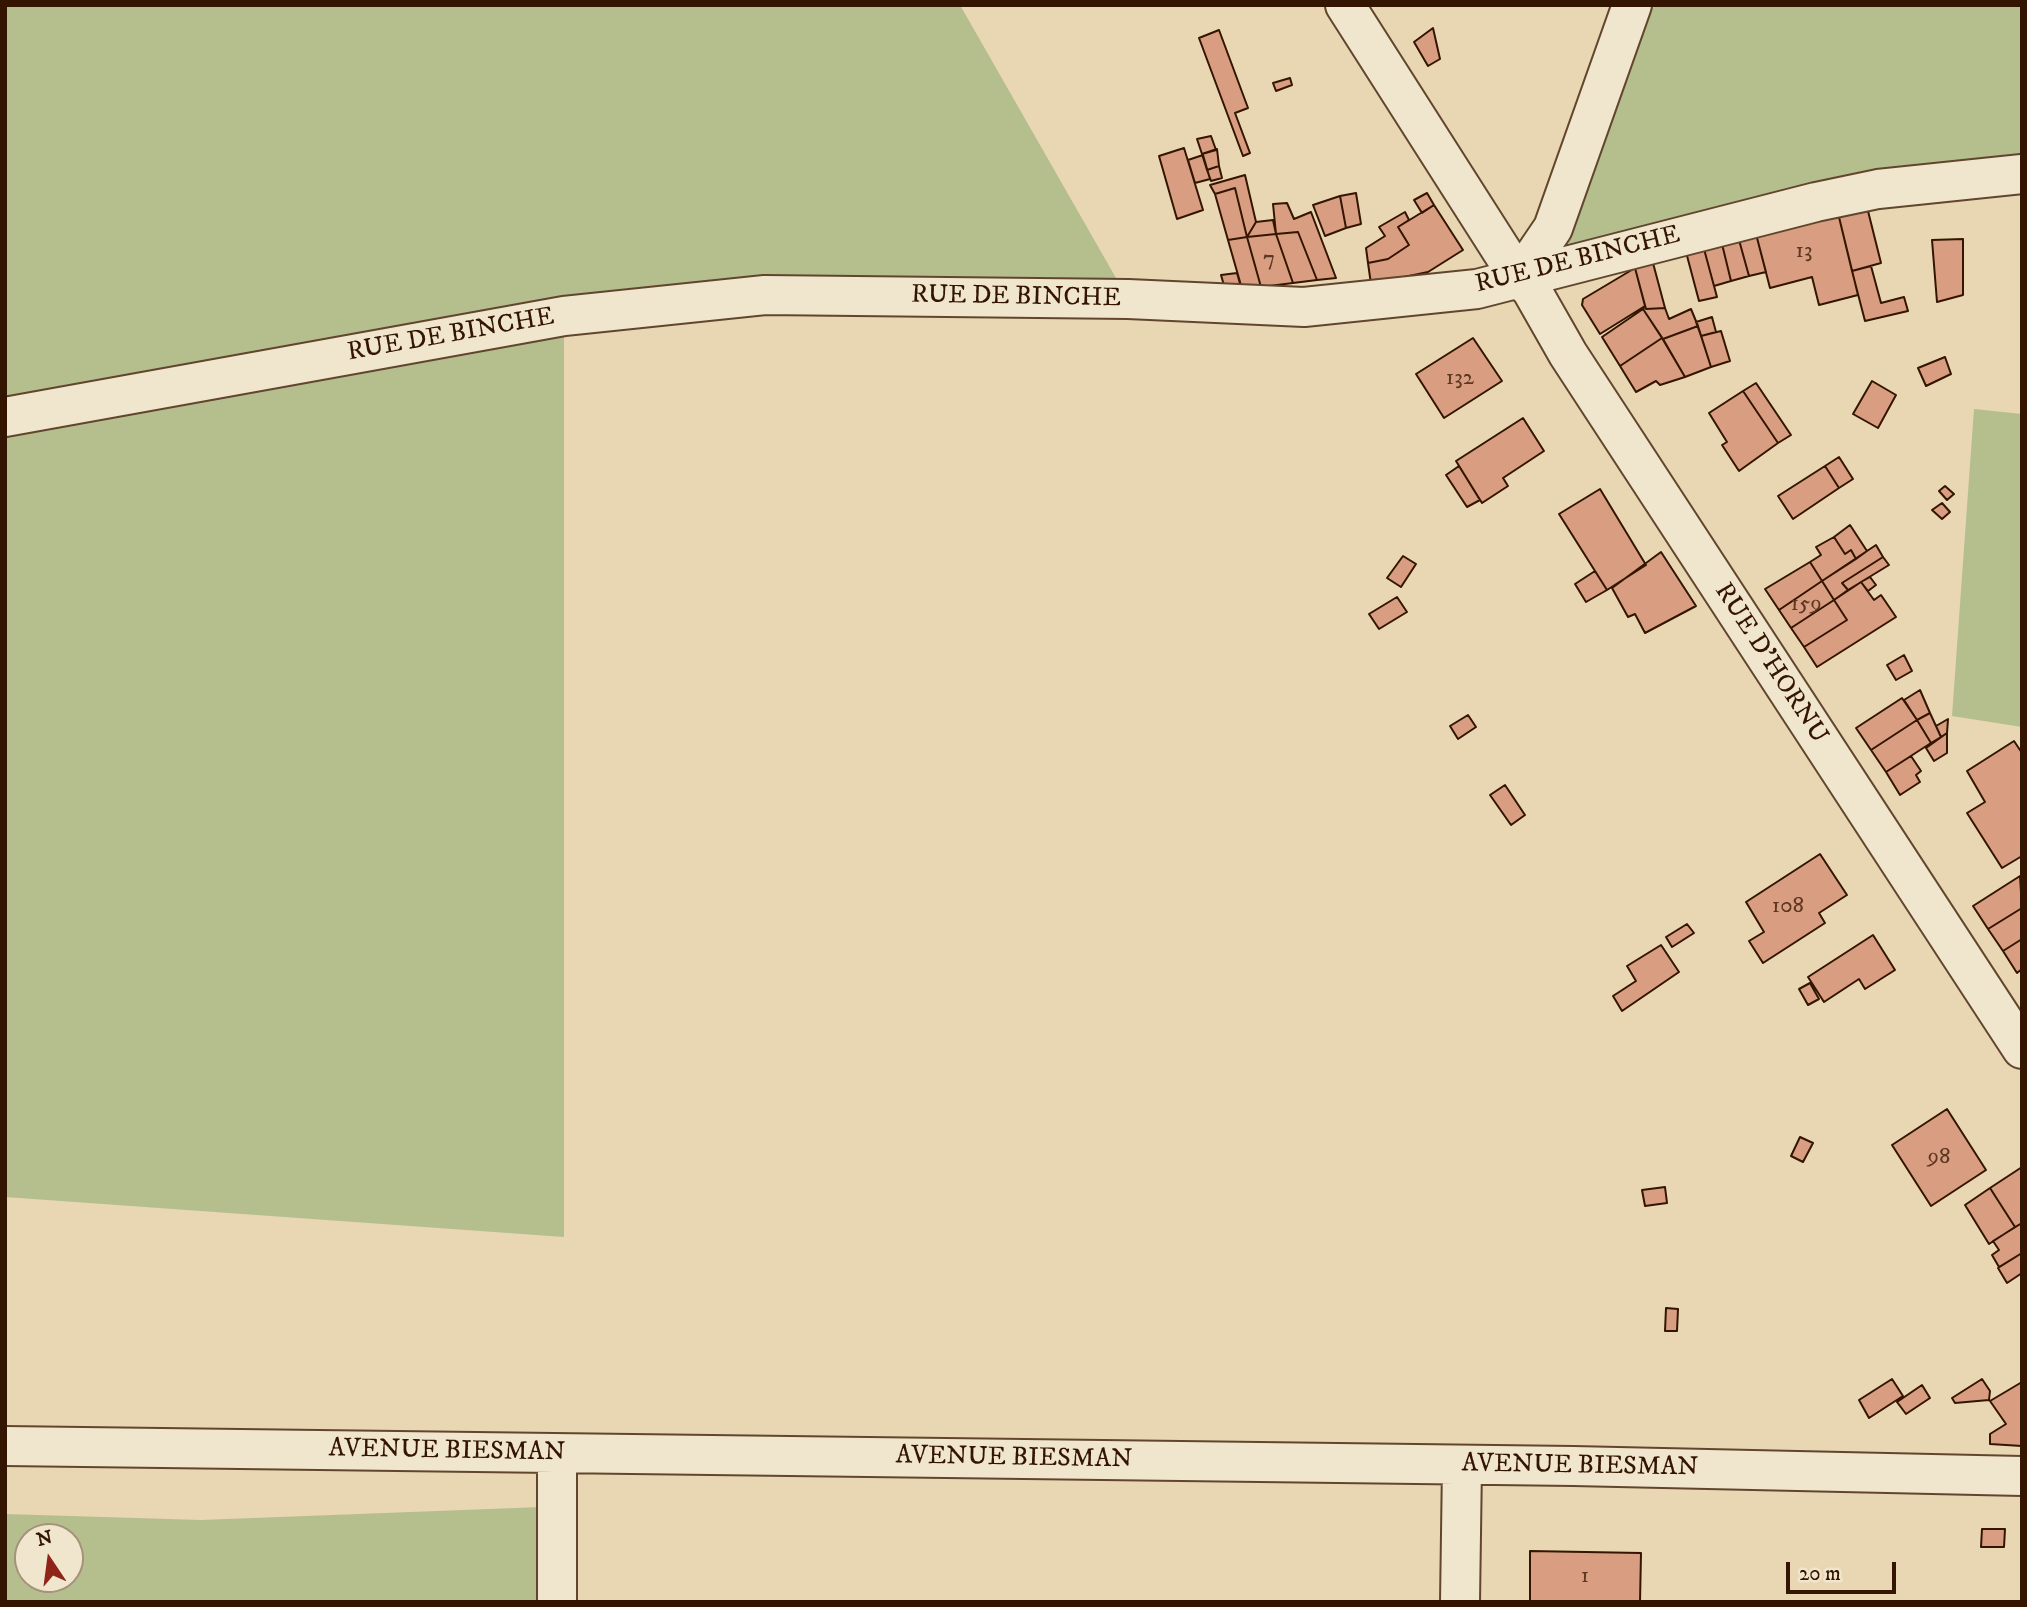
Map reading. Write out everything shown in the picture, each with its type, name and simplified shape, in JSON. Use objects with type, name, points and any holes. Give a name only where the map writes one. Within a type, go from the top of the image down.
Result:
[{"type":"street","name":"RUE D'HORNU","points":[[1345,5],[1519,278],[1531,289],[1576,365],[2022,1049]]},
{"type":"street","points":[[1519,278],[1553,228],[1632,5]]},
{"type":"street","name":"RUE DE BINCHE","points":[[5,416],[564,316],[765,295],[1128,299],[1304,307],[1477,289],[1724,224],[1878,189],[2022,174]]},
{"type":"street","name":"AVENUE BIESMAN","points":[[5,1446],[1462,1465],[2022,1476]]},
{"type":"street","points":[[556,1454],[557,1602]]},
{"type":"street","points":[[1460,1602],[1462,1465]]},
{"type":"green space","points":[[5,5],[960,5],[1128,299],[564,316],[564,1237],[5,1197]]},
{"type":"green space","points":[[1632,5],[2022,5],[2022,174],[1519,278]]},
{"type":"green space","points":[[1974,409],[2022,414],[2022,727],[1952,716]]},
{"type":"green space","points":[[542,1507],[543,1602],[5,1602],[5,1514],[201,1520]]},
{"type":"building","points":[[1433,28],[1440,59],[1428,66],[1414,42]]},
{"type":"building","points":[[1219,30],[1248,108],[1235,113],[1250,153],[1243,156],[1199,38]]},
{"type":"building","points":[[1290,78],[1292,85],[1276,91],[1273,83]]},
{"type":"building","points":[[1211,136],[1216,150],[1202,154],[1197,139]]},
{"type":"building","points":[[1184,148],[1203,210],[1177,219],[1159,156]]},
{"type":"building","points":[[1217,149],[1219,166],[1207,170],[1202,154]]},
{"type":"building","points":[[1203,155],[1210,179],[1195,183],[1188,160]]},
{"type":"building","points":[[1219,166],[1222,178],[1211,181],[1207,170]]},
{"type":"building","points":[[1245,175],[1256,222],[1247,237],[1235,188],[1215,194],[1210,185]]},
{"type":"building","points":[[1235,188],[1247,237],[1228,240],[1215,194]]},
{"type":"building","points":[[1356,193],[1361,224],[1346,228],[1340,196]]},
{"type":"building","points":[[1427,193],[1434,205],[1422,213],[1414,200]]},
{"type":"building","points":[[1340,196],[1346,228],[1325,236],[1313,205]]},
{"type":"building","points":[[1287,203],[1294,219],[1311,212],[1336,278],[1317,280],[1298,232],[1276,234],[1273,204]]},
{"type":"building","points":[[1434,205],[1463,250],[1428,272],[1371,284],[1368,263],[1388,259],[1409,245],[1398,227]]},
{"type":"building","points":[[1867,207],[1881,263],[1852,271],[1838,213]]},
{"type":"building","points":[[1405,212],[1409,220],[1398,227],[1409,245],[1388,259],[1368,263],[1366,248],[1385,236],[1379,227]]},
{"type":"building","points":[[1838,213],[1858,295],[1819,305],[1812,277],[1770,288],[1756,234]]},
{"type":"building","points":[[1273,220],[1276,234],[1247,237],[1256,222]]},
{"type":"building","points":[[1298,232],[1317,280],[1293,283],[1276,234]]},
{"type":"building","points":[[1276,234],[1293,283],[1261,287],[1247,237]]},
{"type":"building","points":[[1756,234],[1766,272],[1749,276],[1739,240]]},
{"type":"building","points":[[1247,237],[1261,287],[1242,289],[1228,240]]},
{"type":"building","points":[[1963,239],[1963,295],[1937,302],[1932,240]]},
{"type":"building","points":[[1739,240],[1749,276],[1731,281],[1722,244]]},
{"type":"building","points":[[1722,244],[1731,281],[1714,286],[1704,249]]},
{"type":"building","points":[[1704,249],[1717,297],[1699,301],[1686,252]]},
{"type":"building","points":[[1653,263],[1665,308],[1646,309],[1635,268]]},
{"type":"building","points":[[1871,266],[1881,303],[1904,297],[1908,311],[1865,321],[1852,271]]},
{"type":"building","points":[[1635,268],[1645,306],[1600,334],[1582,305],[1583,299]]},
{"type":"building","points":[[1237,273],[1241,287],[1225,289],[1221,275]]},
{"type":"building","points":[[1645,306],[1646,309],[1665,308],[1669,319],[1691,309],[1698,326],[1663,339],[1643,309]]},
{"type":"building","points":[[1643,309],[1662,338],[1620,366],[1602,337]]},
{"type":"building","points":[[1712,317],[1716,332],[1701,336],[1696,322]]},
{"type":"building","points":[[1698,326],[1711,367],[1685,377],[1663,339]]},
{"type":"building","points":[[1721,331],[1730,361],[1711,367],[1701,336]]},
{"type":"building","points":[[1473,338],[1502,381],[1444,418],[1416,374]]},
{"type":"building","points":[[1662,338],[1685,377],[1660,385],[1656,381],[1636,392],[1620,366]]},
{"type":"building","points":[[1945,357],[1951,374],[1926,386],[1918,368]]},
{"type":"building","points":[[1872,381],[1896,395],[1878,428],[1853,414]]},
{"type":"building","points":[[1756,383],[1791,435],[1778,443],[1743,391]]},
{"type":"building","points":[[1743,391],[1778,443],[1739,471],[1722,445],[1727,442],[1709,413]]},
{"type":"building","points":[[1523,418],[1544,451],[1503,478],[1508,486],[1482,503],[1456,461]]},
{"type":"building","points":[[1839,457],[1853,479],[1839,488],[1825,466]]},
{"type":"building","points":[[1459,466],[1480,500],[1467,507],[1446,475]]},
{"type":"building","points":[[1825,466],[1839,488],[1793,519],[1778,496]]},
{"type":"building","points":[[1945,486],[1954,494],[1947,500],[1939,491]]},
{"type":"building","points":[[1600,489],[1646,565],[1607,590],[1559,514]]},
{"type":"building","points":[[1942,503],[1950,512],[1942,519],[1932,510]]},
{"type":"building","points":[[1850,525],[1867,551],[1856,559],[1851,550],[1845,554],[1834,537]]},
{"type":"building","points":[[1834,537],[1845,554],[1851,550],[1856,559],[1822,581],[1810,562],[1821,555],[1816,547]]},
{"type":"building","points":[[1876,545],[1883,557],[1842,583],[1848,590],[1834,600],[1822,581]]},
{"type":"building","points":[[1661,552],[1696,606],[1645,633],[1635,614],[1628,617],[1612,588]]},
{"type":"building","points":[[1403,556],[1416,564],[1401,587],[1387,578]]},
{"type":"building","points":[[1883,557],[1889,565],[1848,590],[1842,583]]},
{"type":"building","points":[[1810,562],[1822,581],[1779,610],[1765,589]]},
{"type":"building","points":[[1595,571],[1607,590],[1586,602],[1575,584]]},
{"type":"building","points":[[1870,577],[1876,585],[1868,591],[1861,582]]},
{"type":"building","points":[[1822,581],[1834,600],[1791,628],[1779,610]]},
{"type":"building","points":[[1861,582],[1874,600],[1881,595],[1896,617],[1817,667],[1804,647],[1847,620],[1834,600]]},
{"type":"building","points":[[1397,597],[1407,612],[1379,629],[1369,614]]},
{"type":"building","points":[[1834,600],[1847,620],[1804,647],[1791,628]]},
{"type":"building","points":[[1904,655],[1912,671],[1896,680],[1887,665]]},
{"type":"building","points":[[1920,690],[1930,713],[1917,720],[1904,700]]},
{"type":"building","points":[[1902,698],[1917,720],[1871,750],[1856,728]]},
{"type":"building","points":[[1930,713],[1941,737],[1931,743],[1917,720]]},
{"type":"building","points":[[1468,715],[1476,727],[1458,739],[1450,726]]},
{"type":"building","points":[[1948,719],[1947,733],[1941,737],[1936,726]]},
{"type":"building","points":[[1917,720],[1931,743],[1886,772],[1871,750]]},
{"type":"building","points":[[1947,733],[1947,753],[1934,761],[1926,748]]},
{"type":"building","points":[[2014,741],[2022,753],[2022,856],[2002,868],[1967,813],[1985,802],[1967,771]]},
{"type":"building","points":[[1911,756],[1921,771],[1916,775],[1920,782],[1900,795],[1886,772]]},
{"type":"building","points":[[1505,785],[1525,815],[1511,825],[1490,795]]},
{"type":"building","points":[[1820,854],[1847,895],[1819,913],[1825,923],[1763,963],[1749,941],[1764,932],[1746,902]]},
{"type":"building","points":[[2020,876],[2022,908],[1988,929],[1973,906]]},
{"type":"building","points":[[2022,908],[2022,939],[2003,951],[1988,929]]},
{"type":"building","points":[[1687,924],[1694,933],[1672,947],[1666,937]]},
{"type":"building","points":[[1873,935],[1895,970],[1865,989],[1859,979],[1824,1002],[1808,977]]},
{"type":"building","points":[[2022,939],[2022,969],[2017,973],[2003,951]]},
{"type":"building","points":[[1661,945],[1679,972],[1622,1011],[1613,996],[1636,981],[1627,966]]},
{"type":"building","points":[[1810,983],[1819,999],[1808,1005],[1799,989]]},
{"type":"building","points":[[1947,1109],[1986,1170],[1931,1206],[1892,1145]]},
{"type":"building","points":[[1800,1137],[1813,1143],[1803,1162],[1791,1156]]},
{"type":"building","points":[[2022,1167],[2022,1223],[2015,1227],[1990,1188]]},
{"type":"building","points":[[1665,1187],[1667,1203],[1645,1206],[1642,1190]]},
{"type":"building","points":[[1990,1188],[2015,1227],[1989,1244],[1965,1205]]},
{"type":"building","points":[[2022,1223],[2022,1253],[1999,1267],[1992,1255],[1999,1250],[1993,1241]]},
{"type":"building","points":[[2022,1253],[2022,1273],[2007,1283],[1998,1268]]},
{"type":"building","points":[[1666,1308],[1678,1309],[1677,1331],[1665,1331]]},
{"type":"building","points":[[1892,1379],[1903,1396],[1869,1418],[1859,1400]]},
{"type":"building","points":[[1982,1379],[1990,1391],[1989,1400],[1955,1403],[1952,1398]]},
{"type":"building","points":[[2022,1382],[2022,1446],[1990,1444],[1990,1434],[2006,1424],[1990,1401]]},
{"type":"building","points":[[1922,1385],[1930,1398],[1906,1414],[1897,1402]]},
{"type":"building","points":[[1982,1529],[2005,1529],[2004,1547],[1981,1547]]},
{"type":"building","points":[[1530,1551],[1641,1553],[1640,1602],[1530,1602]]}]
